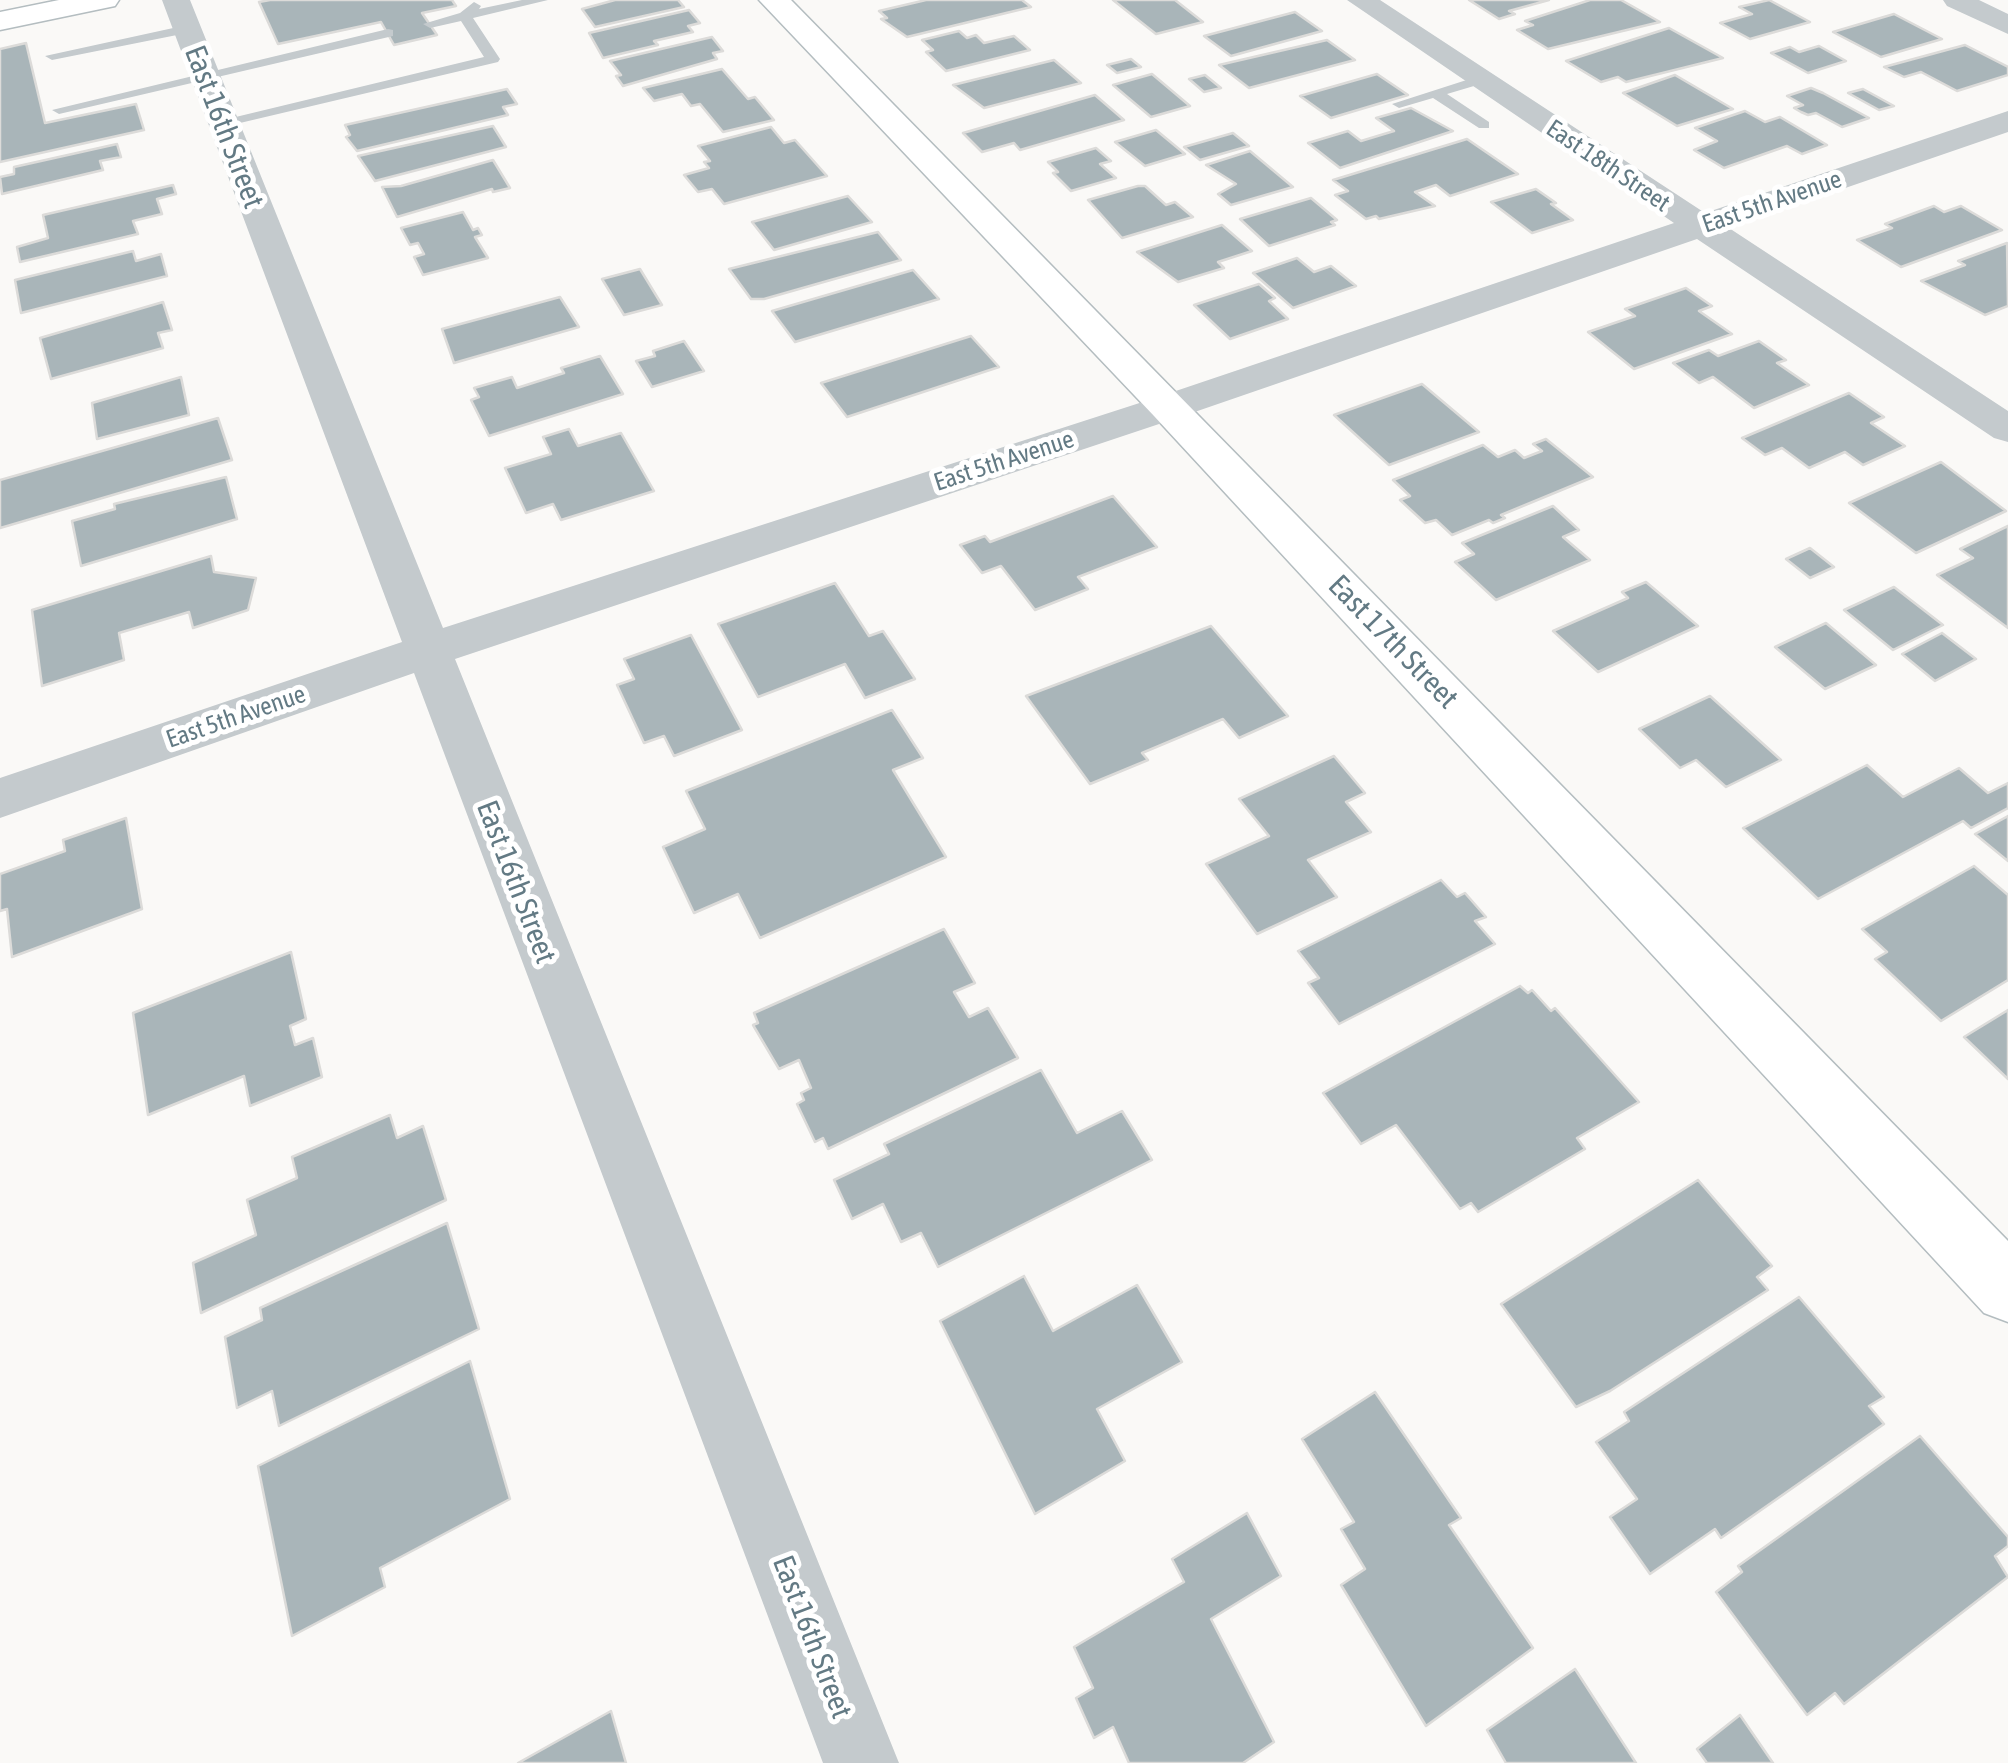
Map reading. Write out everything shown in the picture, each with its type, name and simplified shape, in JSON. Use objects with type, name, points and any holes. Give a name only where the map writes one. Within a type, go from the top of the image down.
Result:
[{"type":"street","points":[[0,20],[104,0]]},
{"type":"street","name":"East 17th Street","points":[[774,0],[1169,406],[2008,1289]]},
{"type":"street","name":"East 18th Street","points":[[1361,0],[2008,428]]},
{"type":"street","points":[[1956,0],[2008,24]]},
{"type":"street","name":"East 16th Street","points":[[197,57],[861,1763]]},
{"type":"street","name":"East 5th Avenue","points":[[0,798],[426,651],[1169,406],[2008,121]]},
{"type":"lane","points":[[466,16],[478,0]]},
{"type":"lane","points":[[430,24],[542,0]]},
{"type":"lane","points":[[52,56],[492,59],[466,16]]},
{"type":"lane","points":[[60,110],[197,57],[388,33]]},
{"type":"lane","points":[[1399,104],[1479,80]]},
{"type":"lane","points":[[1434,93],[1484,125]]},
{"type":"building","points":[[452,0],[456,6],[422,13],[437,35],[394,45],[381,22],[278,44],[259,2]]},
{"type":"building","points":[[615,0],[678,0],[684,7],[595,27],[582,9]]},
{"type":"building","points":[[926,0],[1022,0],[1031,7],[907,37],[881,19],[887,18],[879,11]]},
{"type":"building","points":[[1113,0],[1175,0],[1203,22],[1156,34]]},
{"type":"building","points":[[1469,0],[1549,0],[1509,11],[1515,14],[1499,19]]},
{"type":"building","points":[[1590,0],[1621,0],[1660,22],[1548,49],[1517,30],[1533,25],[1525,21]]},
{"type":"building","points":[[1769,0],[1810,22],[1750,39],[1720,23],[1752,14],[1739,7]]},
{"type":"building","points":[[689,10],[700,23],[688,26],[693,32],[603,58],[589,33]]},
{"type":"building","points":[[1295,12],[1322,31],[1231,56],[1204,36]]},
{"type":"building","points":[[1894,14],[1942,39],[1881,57],[1833,32]]},
{"type":"building","points":[[1669,28],[1723,58],[1626,82],[1618,77],[1601,82],[1566,61]]},
{"type":"building","points":[[959,31],[967,38],[976,35],[984,43],[1014,36],[1030,50],[946,71],[926,52],[933,50],[922,40]]},
{"type":"building","points":[[712,37],[723,51],[713,53],[717,59],[623,86],[616,76],[621,75],[610,61]]},
{"type":"building","points":[[1327,40],[1355,60],[1249,88],[1219,65]]},
{"type":"building","points":[[26,43],[45,123],[136,104],[144,130],[0,162],[0,49]]},
{"type":"building","points":[[1965,45],[2008,67],[2008,75],[1957,91],[1921,72],[1904,77],[1884,67]]},
{"type":"building","points":[[1819,46],[1846,61],[1808,73],[1771,53],[1790,47],[1799,52]]},
{"type":"building","points":[[1131,59],[1141,67],[1117,73],[1107,65]]},
{"type":"building","points":[[1054,60],[1081,83],[984,108],[953,85]]},
{"type":"building","points":[[722,69],[748,99],[755,97],[774,120],[723,132],[700,104],[691,106],[682,94],[654,101],[643,88]]},
{"type":"building","points":[[1152,74],[1190,106],[1151,117],[1113,85]]},
{"type":"building","points":[[1377,74],[1408,95],[1331,118],[1300,96]]},
{"type":"building","points":[[1205,75],[1221,88],[1204,92],[1189,79]]},
{"type":"building","points":[[1675,75],[1733,109],[1677,126],[1623,93]]},
{"type":"building","points":[[1811,88],[1869,118],[1842,127],[1816,113],[1808,115],[1794,108],[1803,105],[1787,96]]},
{"type":"building","points":[[507,89],[517,104],[503,107],[508,115],[357,151],[346,137],[350,135],[345,125]]},
{"type":"building","points":[[1863,89],[1894,106],[1879,110],[1848,93]]},
{"type":"building","points":[[1095,95],[1124,120],[1020,150],[1014,143],[982,152],[963,133]]},
{"type":"building","points":[[1411,108],[1453,131],[1340,168],[1308,143],[1348,131],[1361,141],[1394,131],[1376,118]]},
{"type":"building","points":[[1745,111],[1765,122],[1780,117],[1827,145],[1802,154],[1787,146],[1724,168],[1694,150],[1717,141],[1695,128]]},
{"type":"building","points":[[493,126],[506,147],[375,181],[358,156]]},
{"type":"building","points":[[771,127],[784,143],[795,140],[827,176],[724,204],[712,189],[698,192],[684,175],[709,168],[704,162],[710,161],[698,146]]},
{"type":"building","points":[[1156,130],[1185,154],[1145,166],[1115,142]]},
{"type":"building","points":[[1233,133],[1249,146],[1200,160],[1184,147]]},
{"type":"building","points":[[1467,139],[1518,174],[1450,196],[1436,185],[1415,192],[1435,206],[1379,219],[1366,219],[1335,195],[1348,191],[1333,180]]},
{"type":"building","points":[[117,144],[121,157],[100,161],[103,170],[2,194],[0,177],[14,174],[14,167]]},
{"type":"building","points":[[1096,148],[1111,161],[1100,164],[1116,178],[1071,191],[1048,162]]},
{"type":"building","points":[[1250,151],[1293,187],[1231,205],[1218,194],[1236,184],[1206,165]]},
{"type":"building","points":[[493,160],[510,188],[493,192],[492,189],[397,217],[382,187],[401,186]]},
{"type":"building","points":[[173,185],[176,194],[157,199],[162,214],[133,221],[138,234],[20,262],[17,247],[48,238],[43,215]]},
{"type":"building","points":[[1145,186],[1166,205],[1175,202],[1193,217],[1122,238],[1088,200]]},
{"type":"building","points":[[1536,189],[1573,220],[1532,233],[1491,202]]},
{"type":"building","points":[[848,196],[872,222],[774,250],[752,222]]},
{"type":"building","points":[[1311,198],[1337,220],[1331,222],[1335,225],[1269,246],[1240,219]]},
{"type":"building","points":[[1934,206],[1944,212],[1961,206],[2002,230],[1901,267],[1857,240],[1892,228],[1885,224]]},
{"type":"building","points":[[463,212],[473,230],[478,228],[482,235],[475,237],[488,258],[423,275],[414,257],[424,254],[418,243],[410,245],[401,228]]},
{"type":"building","points":[[1222,225],[1252,251],[1218,262],[1224,268],[1178,282],[1137,252]]},
{"type":"building","points":[[878,232],[901,260],[764,299],[751,299],[729,269]]},
{"type":"building","points":[[2007,243],[2008,306],[1985,315],[1921,281],[1965,265],[1958,261]]},
{"type":"building","points":[[133,251],[136,261],[161,254],[167,276],[21,313],[15,280]]},
{"type":"building","points":[[1297,258],[1314,272],[1331,266],[1356,286],[1293,308],[1253,273]]},
{"type":"building","points":[[640,269],[662,305],[624,315],[602,279]]},
{"type":"building","points":[[913,270],[939,299],[795,342],[772,311]]},
{"type":"building","points":[[1259,284],[1275,298],[1269,301],[1288,319],[1230,339],[1194,305]]},
{"type":"building","points":[[1686,288],[1712,306],[1699,311],[1732,334],[1634,369],[1588,332],[1635,316],[1625,309]]},
{"type":"building","points":[[560,297],[579,327],[454,363],[442,329]]},
{"type":"building","points":[[163,302],[172,330],[158,333],[163,348],[51,379],[40,338]]},
{"type":"building","points":[[971,336],[999,367],[847,417],[821,383]]},
{"type":"building","points":[[684,341],[704,371],[652,387],[636,361]]},
{"type":"building","points":[[1759,341],[1786,360],[1777,363],[1809,385],[1754,408],[1713,377],[1699,383],[1673,363],[1709,350],[1718,356]]},
{"type":"building","points":[[600,356],[623,394],[489,436],[471,400],[479,397],[474,388],[512,377],[517,388]]},
{"type":"building","points":[[181,377],[189,415],[97,439],[92,403]]},
{"type":"building","points":[[1422,384],[1479,432],[1389,465],[1334,415]]},
{"type":"building","points":[[1849,393],[1884,417],[1871,423],[1905,446],[1863,465],[1845,452],[1809,468],[1782,448],[1765,455],[1742,438]]},
{"type":"building","points":[[218,418],[232,460],[0,528],[0,480]]},
{"type":"building","points":[[569,429],[578,446],[621,433],[654,491],[561,520],[553,504],[526,513],[505,468],[551,454],[543,437]]},
{"type":"building","points":[[1546,439],[1593,477],[1501,515],[1505,518],[1493,523],[1489,520],[1452,535],[1436,520],[1425,523],[1400,500],[1410,496],[1393,480],[1483,445],[1498,457],[1515,450],[1524,458],[1542,451],[1533,444]]},
{"type":"building","points":[[1941,462],[2006,511],[1916,553],[1849,503]]},
{"type":"building","points":[[226,477],[237,519],[81,566],[72,521],[115,509],[114,504]]},
{"type":"building","points":[[1113,496],[1157,547],[1078,577],[1088,589],[1035,610],[1001,566],[982,573],[960,545],[985,536],[990,542]]},
{"type":"building","points":[[1553,506],[1579,530],[1563,537],[1590,560],[1496,600],[1455,562],[1474,554],[1462,543]]},
{"type":"building","points":[[2008,526],[2008,628],[1937,575],[1973,558],[1960,549]]},
{"type":"building","points":[[1810,548],[1834,567],[1810,578],[1786,559]]},
{"type":"building","points":[[211,556],[214,572],[256,578],[248,610],[193,628],[189,612],[119,633],[124,660],[42,686],[32,610]]},
{"type":"building","points":[[1646,582],[1698,626],[1598,672],[1553,631],[1628,598],[1622,592]]},
{"type":"building","points":[[835,583],[869,636],[883,631],[915,679],[865,698],[845,664],[758,697],[718,624]]},
{"type":"building","points":[[1894,587],[1943,625],[1893,650],[1844,610]]},
{"type":"building","points":[[1826,623],[1876,665],[1825,689],[1775,647]]},
{"type":"building","points":[[1211,626],[1288,716],[1239,738],[1223,719],[1142,753],[1148,760],[1090,784],[1026,696]]},
{"type":"building","points":[[1942,633],[1976,659],[1935,681],[1902,654]]},
{"type":"building","points":[[691,635],[742,730],[674,756],[664,736],[644,743],[617,685],[634,679],[624,659]]},
{"type":"building","points":[[1710,696],[1781,760],[1726,787],[1696,760],[1680,768],[1639,729]]},
{"type":"building","points":[[892,710],[923,758],[893,770],[946,857],[760,938],[738,894],[694,913],[663,847],[705,829],[686,791]]},
{"type":"building","points":[[1334,756],[1365,793],[1346,802],[1371,832],[1308,860],[1337,897],[1257,934],[1206,864],[1269,836],[1239,799]]},
{"type":"building","points":[[1867,765],[1903,797],[1959,768],[1988,793],[2008,783],[2008,808],[1971,828],[1963,821],[1818,899],[1743,828]]},
{"type":"building","points":[[2008,816],[2008,861],[1975,834]]},
{"type":"building","points":[[126,818],[142,909],[12,957],[7,909],[0,911],[0,874],[65,851],[63,840]]},
{"type":"building","points":[[1974,866],[2008,895],[2008,980],[1941,1021],[1875,959],[1887,952],[1862,929]]},
{"type":"building","points":[[1441,880],[1457,897],[1465,893],[1486,917],[1475,921],[1495,944],[1339,1024],[1308,983],[1319,978],[1298,951]]},
{"type":"building","points":[[944,929],[975,983],[954,992],[969,1017],[988,1008],[1018,1058],[828,1149],[823,1138],[815,1142],[797,1104],[804,1100],[801,1093],[811,1088],[799,1060],[779,1069],[753,1025],[758,1023],[754,1013]]},
{"type":"building","points":[[291,952],[306,1019],[290,1026],[295,1045],[313,1038],[322,1077],[250,1106],[244,1076],[148,1115],[133,1013]]},
{"type":"building","points":[[1520,986],[1528,993],[1532,990],[1551,1011],[1555,1008],[1639,1102],[1577,1138],[1585,1149],[1478,1212],[1471,1203],[1460,1209],[1396,1125],[1361,1144],[1323,1093]]},
{"type":"building","points":[[2008,1010],[2008,1079],[1964,1037]]},
{"type":"building","points":[[1041,1070],[1077,1133],[1122,1111],[1152,1160],[938,1267],[921,1233],[901,1242],[883,1204],[852,1219],[834,1180],[889,1154],[884,1144]]},
{"type":"building","points":[[390,1115],[397,1138],[423,1126],[446,1200],[201,1313],[193,1263],[256,1235],[247,1200],[297,1178],[292,1157]]},
{"type":"building","points":[[1698,1180],[1772,1266],[1757,1277],[1768,1290],[1610,1391],[1576,1407],[1501,1304]]},
{"type":"building","points":[[447,1223],[479,1329],[279,1426],[272,1391],[237,1408],[225,1337],[262,1320],[260,1308]]},
{"type":"building","points":[[1024,1276],[1053,1331],[1137,1285],[1182,1362],[1097,1409],[1125,1461],[1035,1514],[940,1321]]},
{"type":"building","points":[[1799,1297],[1884,1397],[1869,1406],[1884,1424],[1721,1538],[1715,1529],[1650,1574],[1610,1517],[1637,1499],[1596,1442],[1629,1421],[1624,1412]]},
{"type":"building","points":[[470,1361],[510,1499],[380,1568],[385,1587],[292,1636],[258,1466]]},
{"type":"building","points":[[1375,1392],[1461,1518],[1449,1525],[1533,1648],[1426,1726],[1341,1585],[1365,1569],[1341,1529],[1354,1522],[1302,1439]]},
{"type":"building","points":[[1920,1436],[2008,1537],[2008,1546],[1995,1556],[2008,1577],[1844,1704],[1835,1693],[1807,1715],[1716,1592],[1742,1572],[1738,1566]]},
{"type":"building","points":[[1247,1513],[1281,1576],[1211,1619],[1274,1742],[1243,1763],[1129,1763],[1113,1727],[1094,1738],[1076,1698],[1093,1688],[1074,1647],[1184,1582],[1172,1559]]},
{"type":"building","points":[[1575,1669],[1636,1763],[1506,1763],[1487,1730]]},
{"type":"building","points":[[611,1711],[626,1763],[518,1763]]},
{"type":"building","points":[[1740,1715],[1773,1763],[1707,1763],[1697,1749]]}]
